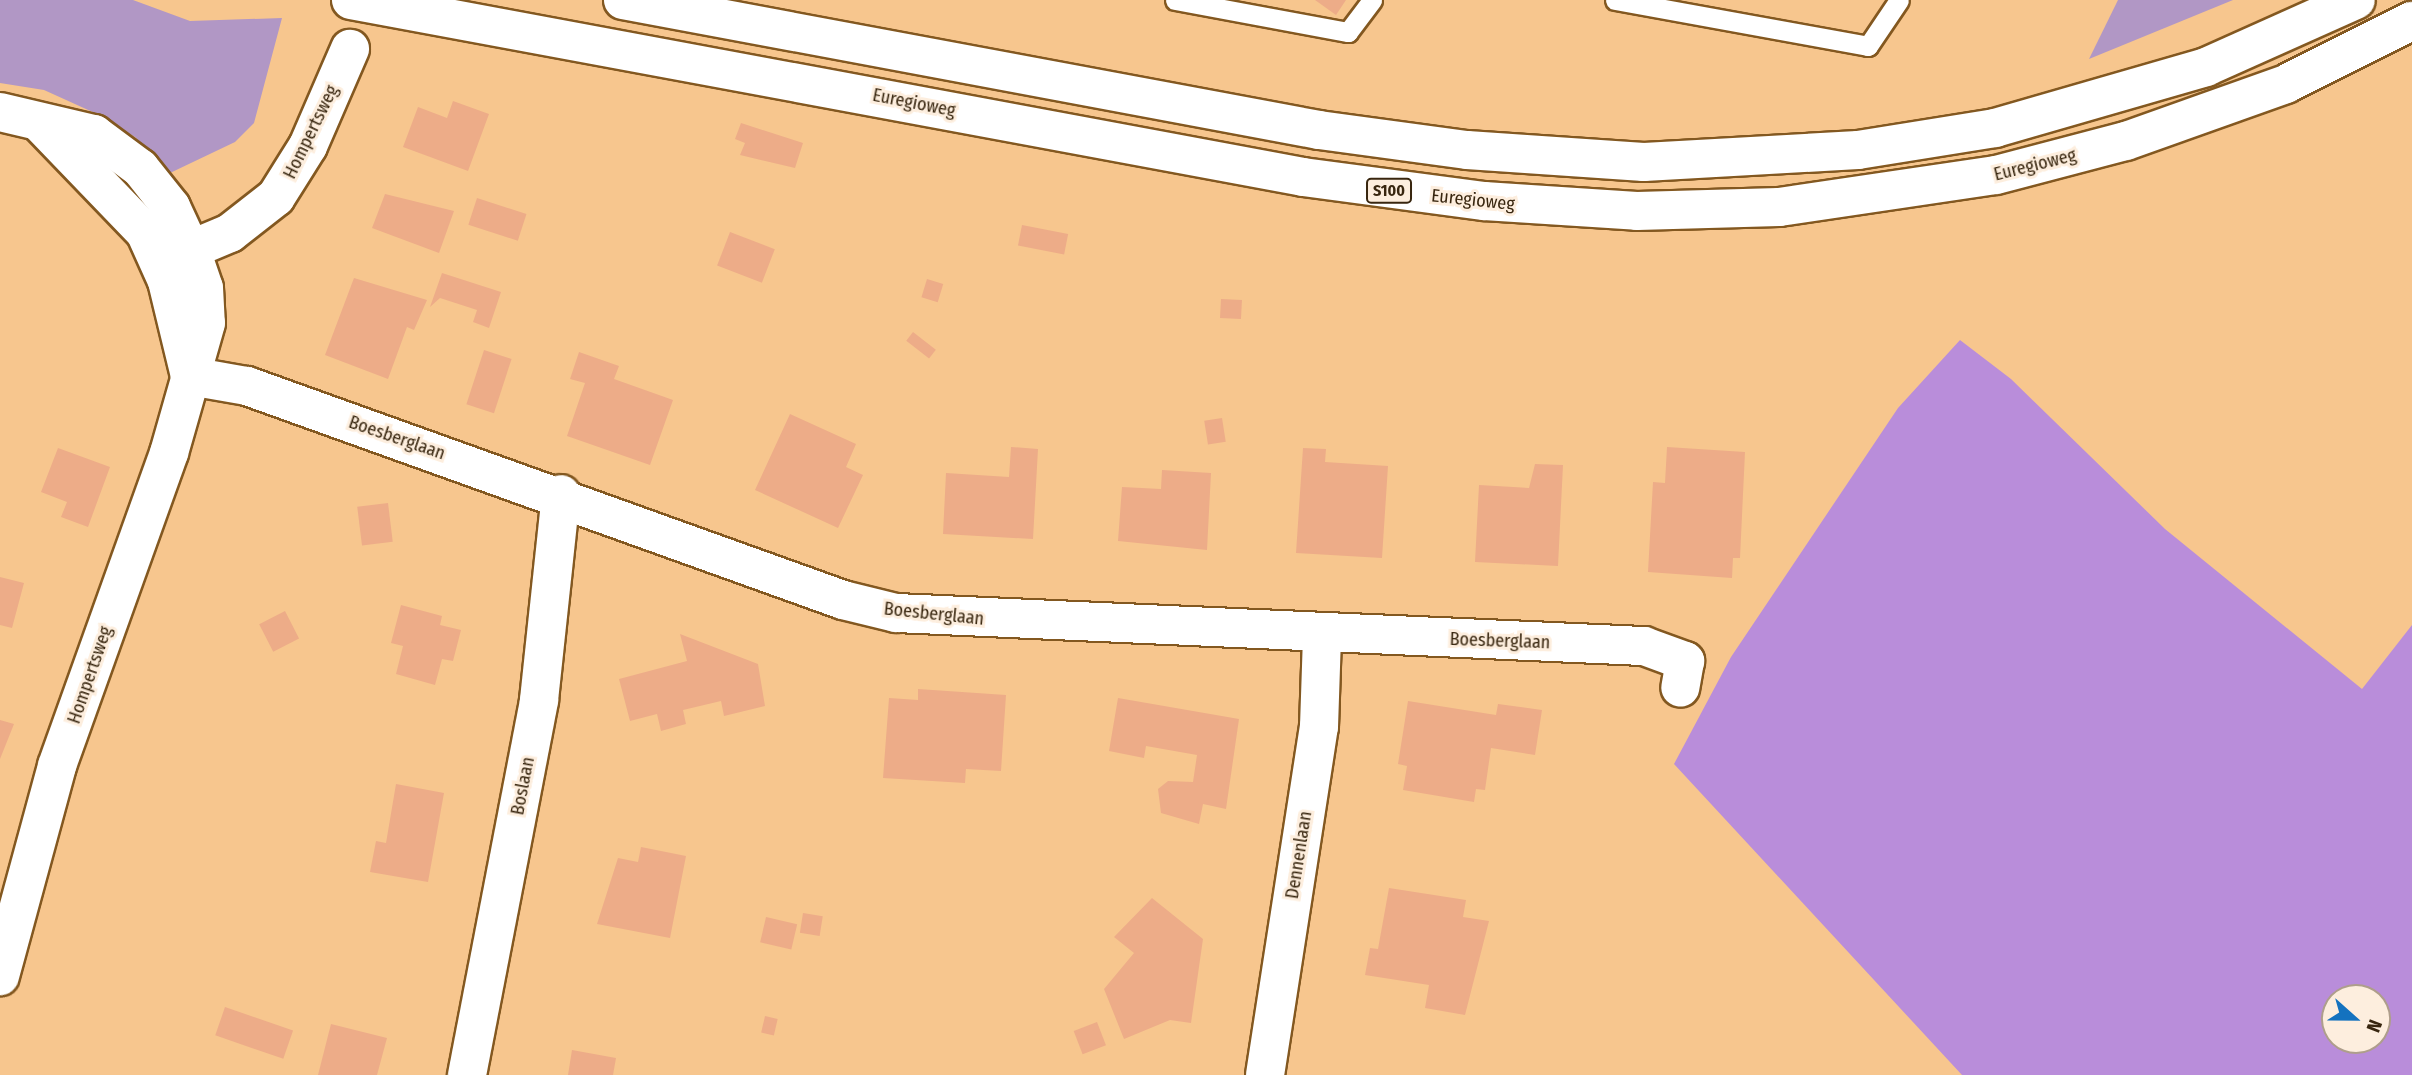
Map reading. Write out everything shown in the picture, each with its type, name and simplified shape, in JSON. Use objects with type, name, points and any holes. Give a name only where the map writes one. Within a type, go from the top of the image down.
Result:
[{"type":"street","name":"Euregioweg","points":[[351,0],[1303,177],[1484,201],[1637,211],[1779,207],[1996,176],[2126,142],[2235,103],[2412,21]]},
{"type":"street","points":[[623,0],[1319,130],[1467,150],[1644,162],[1858,150],[1995,128],[2206,67],[2356,0]]},
{"type":"street","name":"Hompertsweg","points":[[176,256],[230,233],[276,197],[308,146],[350,49]]},
{"type":"street","name":"Hompertsweg","points":[[0,113],[94,134],[120,149],[161,192],[176,256],[204,288],[206,323],[169,453],[57,766],[0,976]]},
{"type":"street","name":"Boesberglaan","points":[[190,376],[247,386],[561,494],[843,600],[896,613],[1322,635],[1644,646],[1685,661],[1680,688]]},
{"type":"street","name":"Boslaan","points":[[467,1075],[539,700],[561,494]]},
{"type":"street","name":"Dennenlaan","points":[[1265,1075],[1319,727],[1322,635]]},
{"type":"lane","points":[[1175,0],[1348,32],[1372,0]]},
{"type":"lane","points":[[1615,0],[1868,46],[1899,0]]},
{"type":"shaded area","points":[[0,0],[133,0],[190,21],[282,18],[254,123],[235,142],[170,173],[135,137],[97,114],[44,90],[0,83]]},
{"type":"shaded area","points":[[2118,0],[2233,0],[2089,59]]},
{"type":"shaded area","points":[[1960,340],[2011,379],[2165,529],[2362,689],[2412,625],[2412,1075],[1962,1075],[1674,764],[1731,657],[1898,408]]},
{"type":"building","points":[[1315,0],[1346,0],[1336,15]]},
{"type":"building","points":[[453,101],[489,114],[468,171],[403,147],[418,107],[447,118]]},
{"type":"building","points":[[741,123],[803,143],[795,168],[740,155],[745,143],[735,139]]},
{"type":"building","points":[[385,194],[454,211],[439,253],[372,228]]},
{"type":"building","points":[[477,198],[526,214],[518,241],[468,225]]},
{"type":"building","points":[[1022,225],[1068,234],[1064,255],[1018,246]]},
{"type":"building","points":[[730,232],[775,249],[762,283],[717,266]]},
{"type":"building","points":[[442,273],[501,292],[489,328],[473,322],[477,310],[440,298],[430,307]]},
{"type":"building","points":[[354,278],[427,300],[414,330],[407,327],[388,379],[325,355]]},
{"type":"building","points":[[927,279],[943,284],[938,302],[921,297]]},
{"type":"building","points":[[1221,299],[1242,300],[1241,319],[1220,318]]},
{"type":"building","points":[[913,332],[936,350],[929,359],[906,341]]},
{"type":"building","points":[[484,350],[512,359],[494,413],[466,404]]},
{"type":"building","points":[[579,352],[619,366],[614,379],[673,400],[650,465],[567,436],[585,383],[570,379]]},
{"type":"building","points":[[790,414],[856,444],[846,467],[863,475],[838,528],[755,490]]},
{"type":"building","points":[[1222,418],[1226,442],[1208,445],[1204,421]]},
{"type":"building","points":[[1011,447],[1038,449],[1033,539],[943,534],[946,473],[1009,477]]},
{"type":"building","points":[[1667,447],[1745,452],[1740,558],[1733,558],[1732,578],[1648,572],[1653,482],[1665,483]]},
{"type":"building","points":[[58,448],[110,467],[88,527],[61,517],[67,502],[41,492]]},
{"type":"building","points":[[1303,448],[1326,449],[1325,462],[1388,466],[1382,558],[1296,553]]},
{"type":"building","points":[[1535,464],[1563,465],[1558,566],[1475,562],[1479,485],[1529,488]]},
{"type":"building","points":[[1162,470],[1211,473],[1207,550],[1118,541],[1122,487],[1161,489]]},
{"type":"building","points":[[388,503],[393,542],[362,545],[357,507]]},
{"type":"building","points":[[0,577],[24,583],[12,628],[0,625]]},
{"type":"building","points":[[401,605],[442,616],[440,625],[461,630],[453,661],[442,659],[435,685],[396,674],[403,646],[391,643]]},
{"type":"building","points":[[285,611],[299,639],[273,652],[259,624]]},
{"type":"building","points":[[680,634],[758,664],[765,706],[724,716],[721,701],[683,710],[686,724],[661,731],[657,714],[630,721],[619,679],[687,661]]},
{"type":"building","points":[[918,689],[1006,695],[1001,771],[966,769],[965,783],[883,778],[889,698],[918,700]]},
{"type":"building","points":[[1118,698],[1239,719],[1226,809],[1203,804],[1199,824],[1161,813],[1158,789],[1168,781],[1193,782],[1197,755],[1146,746],[1144,758],[1109,751]]},
{"type":"building","points":[[1408,701],[1496,715],[1498,704],[1542,710],[1535,755],[1491,748],[1485,790],[1476,789],[1474,802],[1403,790],[1407,766],[1398,764]]},
{"type":"building","points":[[0,720],[14,724],[0,759]]},
{"type":"building","points":[[396,784],[444,793],[428,882],[370,872],[376,841],[386,843]]},
{"type":"building","points":[[641,847],[686,856],[670,938],[597,924],[618,858],[638,862]]},
{"type":"building","points":[[1389,888],[1466,900],[1463,917],[1489,921],[1465,1015],[1425,1008],[1429,985],[1365,975],[1370,948],[1378,949]]},
{"type":"building","points":[[1152,898],[1203,939],[1191,1023],[1170,1020],[1124,1039],[1104,989],[1134,953],[1114,937]]},
{"type":"building","points":[[803,913],[823,916],[820,936],[800,933]]},
{"type":"building","points":[[766,917],[797,924],[791,950],[760,942]]},
{"type":"building","points":[[225,1007],[293,1030],[283,1059],[215,1035]]},
{"type":"building","points":[[765,1016],[778,1019],[774,1035],[761,1033]]},
{"type":"building","points":[[1097,1022],[1106,1045],[1083,1054],[1074,1031]]},
{"type":"building","points":[[331,1024],[387,1038],[377,1075],[318,1075]]},
{"type":"building","points":[[572,1050],[616,1058],[613,1075],[568,1075]]}]
